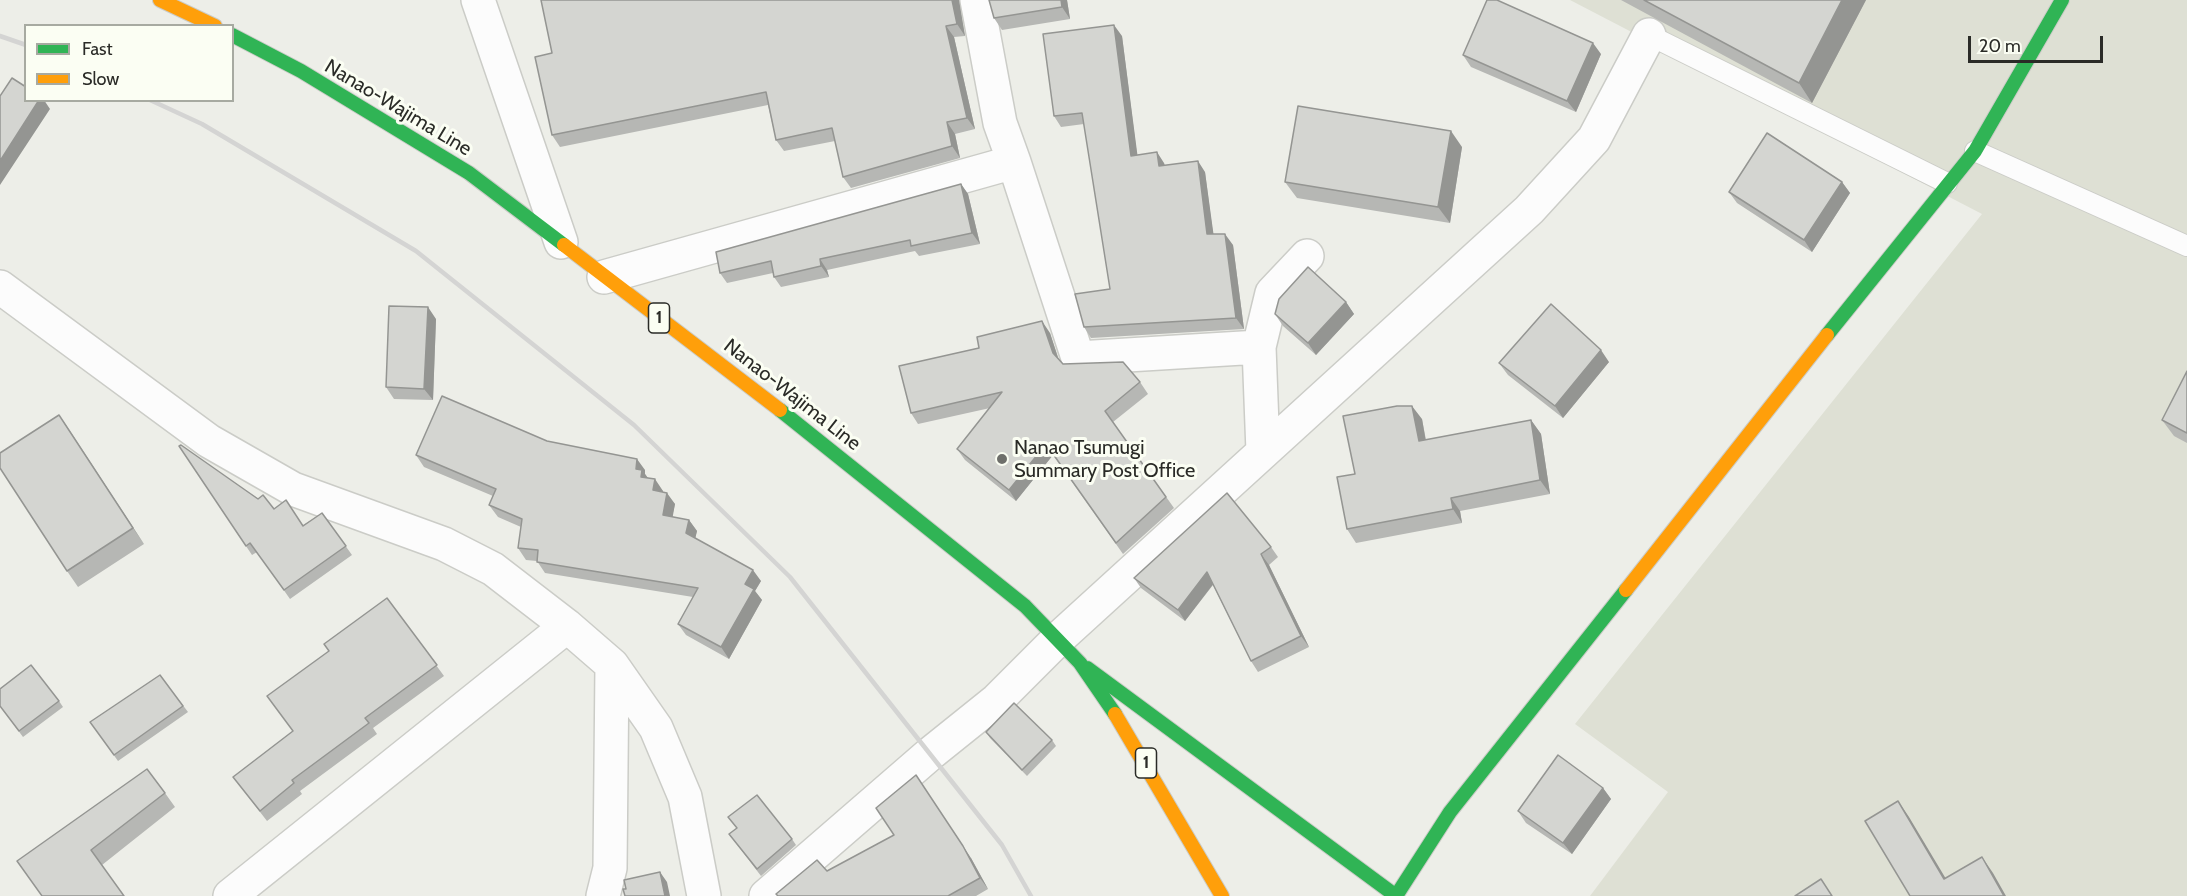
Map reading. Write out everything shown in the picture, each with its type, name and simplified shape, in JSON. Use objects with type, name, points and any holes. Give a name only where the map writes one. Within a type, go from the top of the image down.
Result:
[{"type":"street","points":[[160,0],[211,24]]},
{"type":"street","points":[[478,0],[561,242]]},
{"type":"street","points":[[977,0],[1000,123],[1078,358],[1259,347]]},
{"type":"street","points":[[1080,663],[1396,896],[1450,812],[1947,183],[1975,151],[2062,0]]},
{"type":"street","points":[[766,896],[931,753],[998,700],[1058,639],[1529,210],[1593,139],[1649,35]]},
{"type":"street","name":"Nanao-Wajima Line","points":[[234,36],[301,71],[469,173],[784,412],[1025,606],[1080,663],[1148,766],[1222,896]]},
{"type":"street","points":[[604,277],[1014,162]]},
{"type":"street","points":[[1263,452],[1259,347],[1272,293],[1307,256]]},
{"type":"street","points":[[0,287],[209,441],[293,489],[444,544],[493,569],[567,626],[612,665],[656,729],[685,797],[704,896]]},
{"type":"street","points":[[230,896],[567,626]]},
{"type":"street","points":[[603,896],[610,868],[612,665]]},
{"type":"lane","points":[[1649,35],[1947,183]]},
{"type":"lane","points":[[1975,151],[2187,246]]},
{"type":"shaded area","points":[[1570,0],[2187,0],[2187,896],[1590,896],[1668,792],[1575,724],[1982,214]]},
{"type":"building","points":[[541,0],[952,0],[957,24],[946,26],[967,118],[947,122],[952,146],[843,177],[832,128],[776,140],[766,92],[552,135],[535,57],[552,53]]},
{"type":"building","points":[[989,0],[1061,0],[1062,7],[994,18]]},
{"type":"building","points":[[1487,0],[1497,0],[1593,43],[1567,101],[1463,55]]},
{"type":"building","points":[[1644,0],[1842,0],[1799,83]]},
{"type":"building","points":[[1114,25],[1131,156],[1157,152],[1159,166],[1198,161],[1207,234],[1225,234],[1236,318],[1084,327],[1075,294],[1110,289],[1082,113],[1054,116],[1043,34]]},
{"type":"building","points":[[12,78],[24,86],[24,102],[38,102],[0,161],[0,96]]},
{"type":"building","points":[[1298,106],[1451,131],[1438,207],[1285,182]]},
{"type":"building","points":[[1767,133],[1842,182],[1804,240],[1729,192]]},
{"type":"building","points":[[961,184],[972,233],[911,246],[910,240],[820,259],[821,266],[774,277],[771,261],[720,273],[716,252]]},
{"type":"building","points":[[1308,267],[1346,302],[1308,343],[1275,314],[1279,299]]},
{"type":"building","points":[[1551,304],[1601,350],[1555,406],[1499,363]]},
{"type":"building","points":[[389,306],[428,307],[424,389],[386,387]]},
{"type":"building","points":[[1042,321],[1053,353],[1063,364],[1123,362],[1140,382],[1105,411],[1166,497],[1116,543],[1046,444],[1009,490],[957,449],[1002,392],[911,413],[899,366],[979,348],[977,337]]},
{"type":"building","points":[[2187,371],[2187,433],[2162,420]]},
{"type":"building","points":[[442,396],[547,441],[637,459],[636,469],[642,470],[641,477],[655,479],[653,490],[667,493],[663,515],[689,520],[686,533],[753,570],[745,584],[754,589],[721,647],[678,624],[698,588],[537,562],[538,550],[518,548],[522,519],[489,505],[496,489],[416,455]]},
{"type":"building","points":[[1397,406],[1412,406],[1419,441],[1531,420],[1540,480],[1451,498],[1453,509],[1347,529],[1337,477],[1355,474],[1343,416]]},
{"type":"building","points":[[59,415],[133,528],[67,571],[0,468],[0,453]]},
{"type":"building","points":[[181,445],[258,499],[263,495],[274,509],[286,500],[303,526],[322,513],[346,546],[284,590],[250,543],[246,546],[179,446]]},
{"type":"building","points":[[1227,493],[1271,547],[1261,554],[1301,636],[1251,661],[1207,572],[1178,610],[1134,578]]},
{"type":"building","points":[[387,598],[437,665],[365,718],[369,723],[292,780],[294,783],[260,811],[233,777],[293,731],[267,696],[329,651],[324,644]]},
{"type":"building","points":[[31,665],[59,701],[19,731],[0,706],[0,689]]},
{"type":"building","points":[[160,675],[183,706],[114,755],[90,722]]},
{"type":"building","points":[[1014,703],[1052,740],[1022,770],[986,732]]},
{"type":"building","points":[[1558,755],[1603,788],[1563,843],[1518,811]]},
{"type":"building","points":[[147,769],[165,793],[91,850],[124,896],[42,896],[17,861]]},
{"type":"building","points":[[916,775],[963,846],[980,878],[948,896],[778,896],[776,894],[817,860],[827,871],[894,835],[876,808]]},
{"type":"building","points":[[757,795],[792,839],[757,869],[729,834],[737,828],[728,817]]},
{"type":"building","points":[[1898,801],[1944,879],[1982,857],[2004,896],[1910,896],[1865,821]]},
{"type":"building","points":[[660,872],[665,896],[625,896],[624,880]]},
{"type":"building","points":[[1821,879],[1832,896],[1795,896]]},
{"type":"railway","points":[[0,36],[24,44]]},
{"type":"railway","points":[[154,102],[202,124],[416,251],[634,425],[790,577],[1002,845],[1031,896]]},
{"type":"traffic: fast","points":[[1827,335],[1975,151],[2062,0]]},
{"type":"traffic: fast","points":[[234,36],[301,71],[469,173],[564,245]]},
{"type":"traffic: fast","points":[[780,410],[1025,606],[1080,663],[1115,714]]},
{"type":"traffic: fast","points":[[1396,896],[1450,812],[1626,590]]},
{"type":"traffic: fast","points":[[1087,668],[1396,896]]},
{"type":"traffic: slow","points":[[160,0],[211,24]]},
{"type":"traffic: slow","points":[[564,245],[780,410]]},
{"type":"traffic: slow","points":[[1626,590],[1827,335]]},
{"type":"traffic: slow","points":[[1115,714],[1222,896]]},
{"type":"place","name":"Nanao Tsumugi Summary Post Office","points":[[1002,459]]}]
